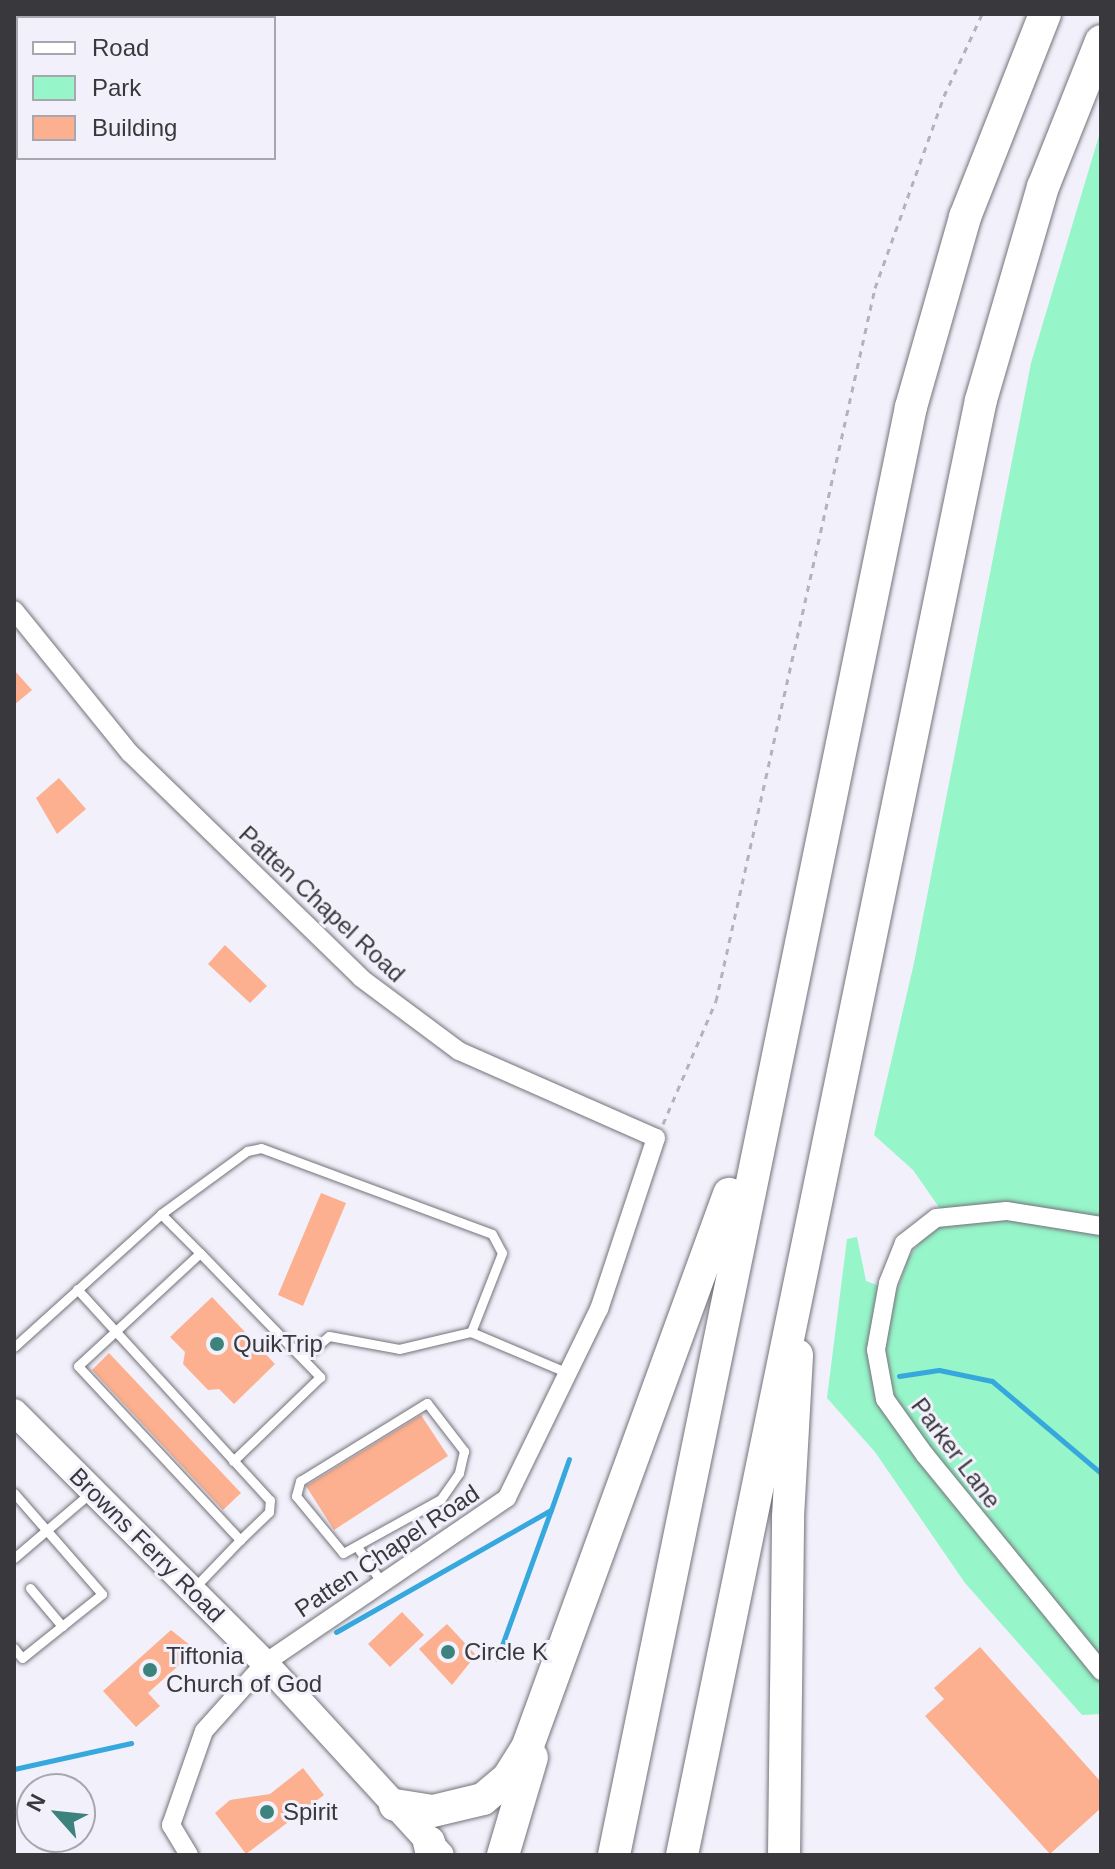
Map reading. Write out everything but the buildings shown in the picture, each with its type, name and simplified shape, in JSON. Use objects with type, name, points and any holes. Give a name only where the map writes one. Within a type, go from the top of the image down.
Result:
[{"type":"highway","points":[[614,1855],[770,1078],[911,407],[965,217],[1045,14]]},
{"type":"highway","points":[[682,1855],[981,400],[1043,187],[1101,41]]},
{"type":"highway","points":[[503,1855],[550,1696],[770,1078]]},
{"type":"highway","points":[[784,1855],[788,1517],[798,1378],[794,1299]]},
{"type":"highway","points":[[395,1805],[433,1811],[483,1799],[508,1778],[550,1696]]},
{"type":"street","name":"Patten Chapel Road","points":[[14,610],[130,753],[361,978],[459,1051],[656,1138],[599,1309],[507,1498],[265,1663],[204,1731],[171,1825],[189,1855]]},
{"type":"street","name":"Parker Lane","points":[[1101,1226],[1006,1211],[936,1218],[904,1243],[888,1283],[876,1350],[885,1399],[925,1455],[1101,1671]]},
{"type":"street","name":"Browns Ferry Road","points":[[14,1412],[265,1663],[434,1851]]},
{"type":"lane","points":[[14,1347],[161,1214],[247,1151],[261,1148],[492,1234],[502,1253],[471,1332]]},
{"type":"lane","points":[[161,1214],[305,1356],[320,1377],[315,1386],[233,1461]]},
{"type":"lane","points":[[200,1253],[82,1360],[80,1371],[240,1540]]},
{"type":"lane","points":[[77,1289],[272,1505],[192,1590]]},
{"type":"lane","points":[[305,1356],[329,1336],[399,1349],[471,1332],[568,1373]]},
{"type":"lane","points":[[427,1403],[464,1451],[459,1473],[441,1499],[358,1548],[343,1553],[336,1547],[295,1491],[300,1481],[427,1403]]},
{"type":"lane","points":[[14,1558],[93,1491]]},
{"type":"lane","points":[[14,1493],[102,1594],[22,1658],[14,1648]]},
{"type":"lane","points":[[14,1544],[24,1549]]},
{"type":"lane","points":[[358,1548],[382,1583]]},
{"type":"lane","points":[[30,1588],[62,1626]]},
{"type":"path","points":[[656,1138],[716,1001],[875,288],[944,96],[982,14]]},
{"type":"green space","points":[[1101,129],[1101,1714],[1082,1715],[965,1583],[875,1452],[827,1398],[847,1239],[857,1237],[866,1281],[896,1292],[909,1256],[943,1213],[913,1170],[874,1135],[914,963],[1031,363]]},
{"type":"waterway","points":[[899,1376],[939,1370],[992,1381],[1101,1473]]},
{"type":"waterway","points":[[336,1632],[551,1510],[569,1459]]},
{"type":"waterway","points":[[497,1659],[551,1510]]},
{"type":"waterway","points":[[14,1769],[131,1743]]},
{"type":"place","name":"QuikTrip","points":[[217,1344]]},
{"type":"place","name":"Circle K","points":[[448,1652]]},
{"type":"place","name":"Tiftonia Church of God","points":[[150,1670]]},
{"type":"place","name":"Spirit","points":[[267,1812]]}]
